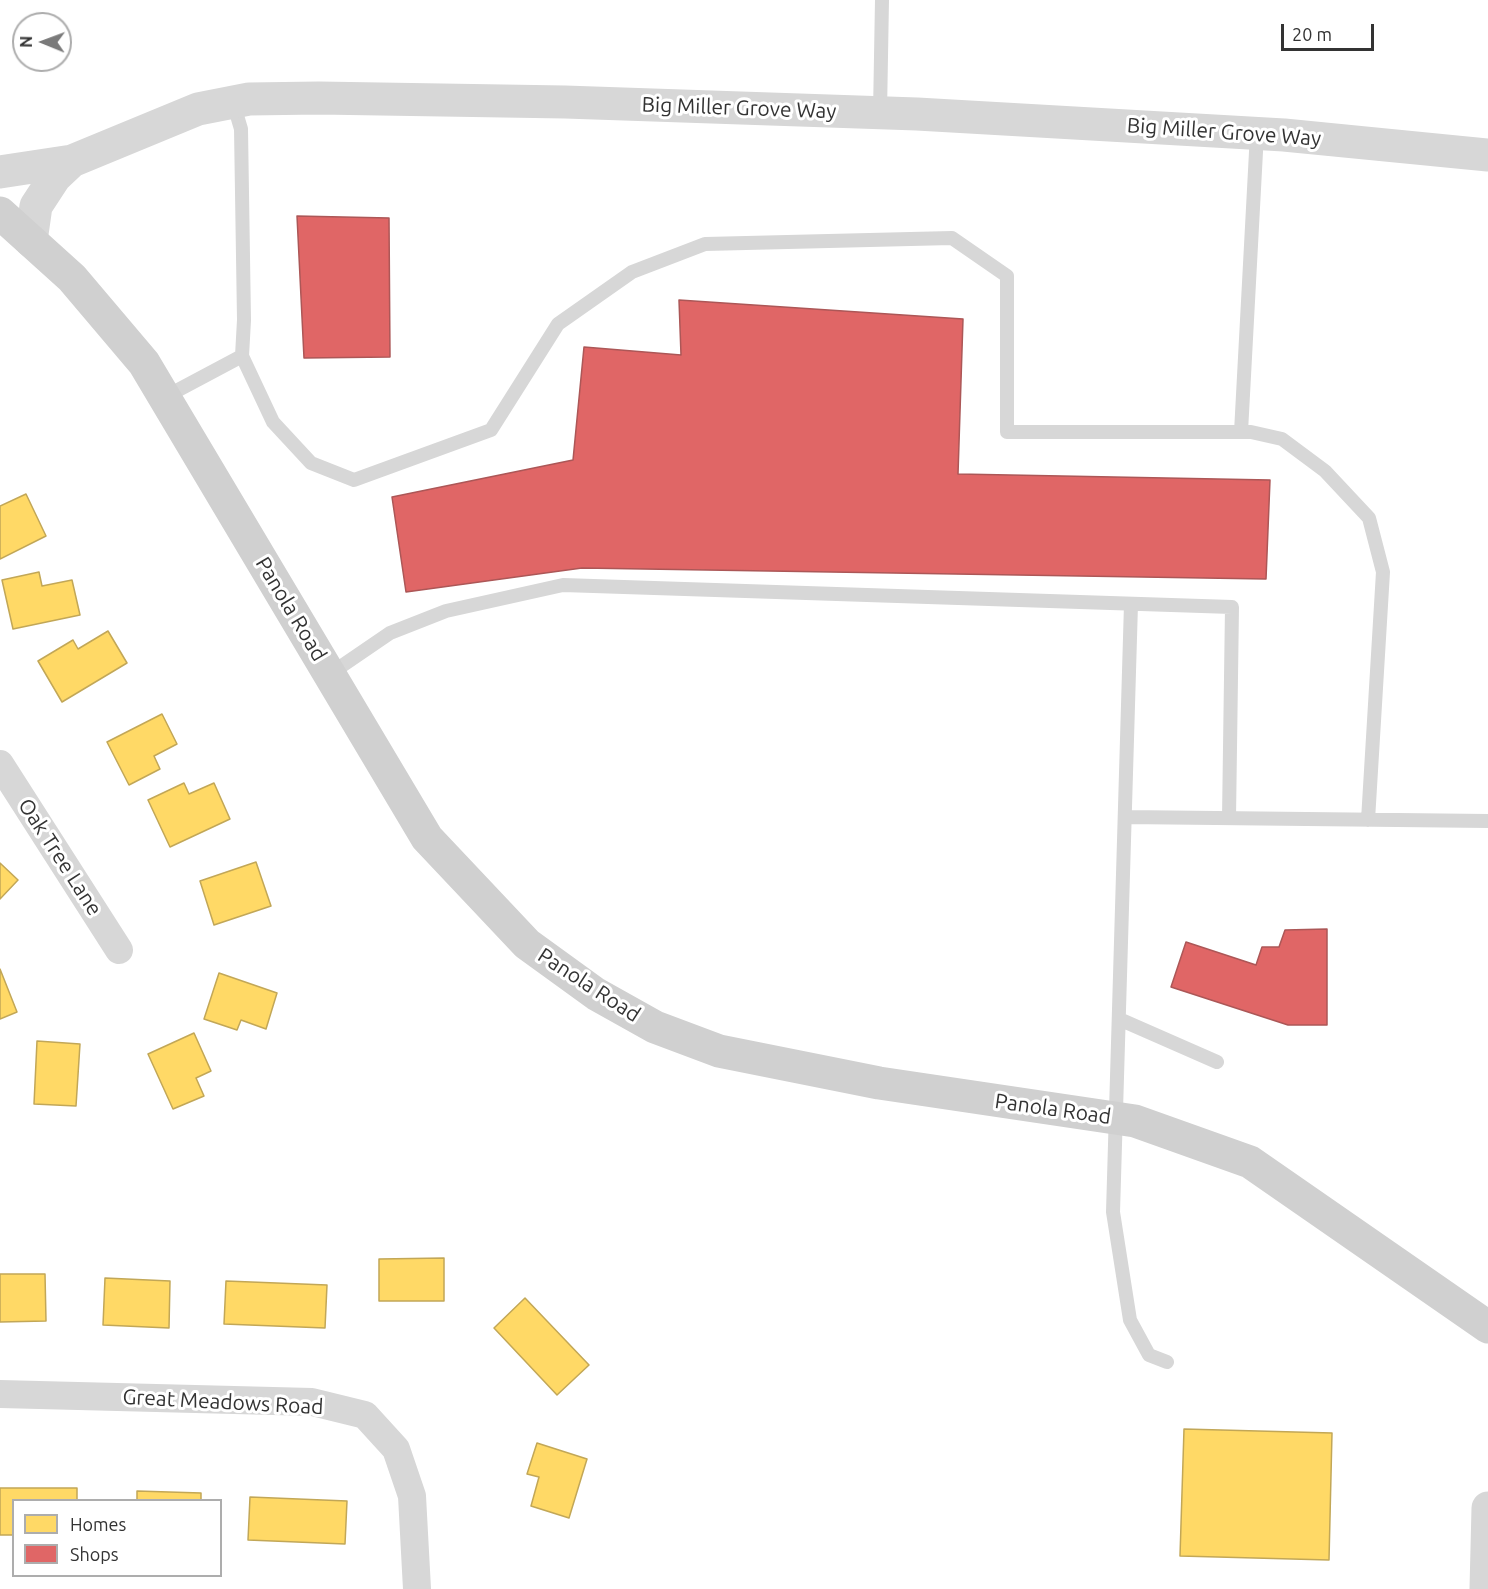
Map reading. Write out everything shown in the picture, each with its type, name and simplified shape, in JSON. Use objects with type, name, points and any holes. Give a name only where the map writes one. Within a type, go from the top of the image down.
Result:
[{"type":"main road","name":"Panola Road","points":[[0,213],[72,278],[144,363],[427,838],[527,944],[596,994],[655,1027],[719,1051],[879,1083],[1135,1121],[1250,1162],[1488,1327]]},
{"type":"street","name":"Big Miller Grove Way","points":[[0,172],[72,161],[198,109],[249,99],[320,98],[565,102],[880,112],[1257,133],[1488,155]]},
{"type":"street","points":[[31,241],[36,206],[55,177],[72,161]]},
{"type":"street","name":"Oak Tree Lane","points":[[0,764],[119,950]]},
{"type":"street","name":"Great Meadows Road","points":[[0,1394],[312,1402],[365,1415],[396,1449],[412,1496],[417,1589]]},
{"type":"street","points":[[1486,1589],[1488,1508]]},
{"type":"lane","points":[[880,112],[882,0]]},
{"type":"lane","points":[[233,102],[241,129],[243,356],[273,422],[310,463],[354,480],[491,430],[558,324],[632,272],[705,244],[952,238],[1007,276],[1007,432],[1251,432],[1282,439],[1325,471],[1369,518],[1383,572],[1368,820]]},
{"type":"lane","points":[[1241,432],[1257,133]]},
{"type":"lane","points":[[165,398],[243,356]]},
{"type":"lane","points":[[330,674],[390,633],[446,612],[563,585],[1232,607],[1229,818]]},
{"type":"lane","points":[[1131,604],[1113,1212],[1130,1320],[1149,1355],[1167,1362]]},
{"type":"lane","points":[[1125,817],[1488,821]]},
{"type":"lane","points":[[1119,1019],[1217,1062]]},
{"type":"building: Homes","points":[[26,494],[46,536],[0,559],[0,506]]},
{"type":"building: Homes","points":[[39,572],[42,586],[72,580],[80,615],[13,629],[2,580]]},
{"type":"building: Homes","points":[[108,631],[127,663],[62,702],[38,661],[73,640],[78,649]]},
{"type":"building: Homes","points":[[162,714],[177,744],[154,756],[160,769],[129,785],[107,742]]},
{"type":"building: Homes","points":[[184,783],[189,794],[214,783],[230,819],[170,847],[148,800]]},
{"type":"building: Homes","points":[[256,862],[271,906],[214,925],[200,881]]},
{"type":"building: Homes","points":[[0,863],[18,880],[0,899]]},
{"type":"building: Homes","points":[[0,969],[17,1012],[0,1019]]},
{"type":"building: Homes","points":[[219,973],[277,993],[266,1029],[241,1020],[237,1030],[204,1019]]},
{"type":"building: Homes","points":[[194,1033],[211,1071],[196,1078],[204,1096],[173,1109],[148,1054]]},
{"type":"building: Homes","points":[[37,1041],[80,1044],[76,1106],[34,1104]]},
{"type":"building: Homes","points":[[444,1258],[444,1301],[379,1301],[379,1259]]},
{"type":"building: Homes","points":[[0,1274],[45,1274],[46,1321],[0,1322]]},
{"type":"building: Homes","points":[[105,1278],[170,1281],[169,1328],[103,1325]]},
{"type":"building: Homes","points":[[226,1281],[327,1285],[325,1328],[224,1324]]},
{"type":"building: Homes","points":[[525,1298],[589,1365],[557,1395],[494,1328]]},
{"type":"building: Homes","points":[[1184,1429],[1332,1433],[1329,1560],[1180,1556]]},
{"type":"building: Homes","points":[[537,1443],[587,1459],[569,1518],[531,1506],[539,1477],[527,1474]]},
{"type":"building: Homes","points":[[0,1488],[77,1488],[77,1499],[12,1499],[12,1535],[0,1535]]},
{"type":"building: Homes","points":[[137,1491],[201,1493],[201,1499],[137,1499]]},
{"type":"building: Homes","points":[[250,1497],[347,1501],[345,1544],[248,1540]]},
{"type":"building: Shops","points":[[297,216],[389,218],[390,357],[304,358]]},
{"type":"building: Shops","points":[[679,300],[963,319],[958,474],[1270,480],[1266,579],[582,568],[406,592],[392,497],[573,460],[584,347],[681,355]]},
{"type":"building: Shops","points":[[1327,929],[1327,1025],[1288,1025],[1171,987],[1186,942],[1256,965],[1262,947],[1279,947],[1285,930]]}]
